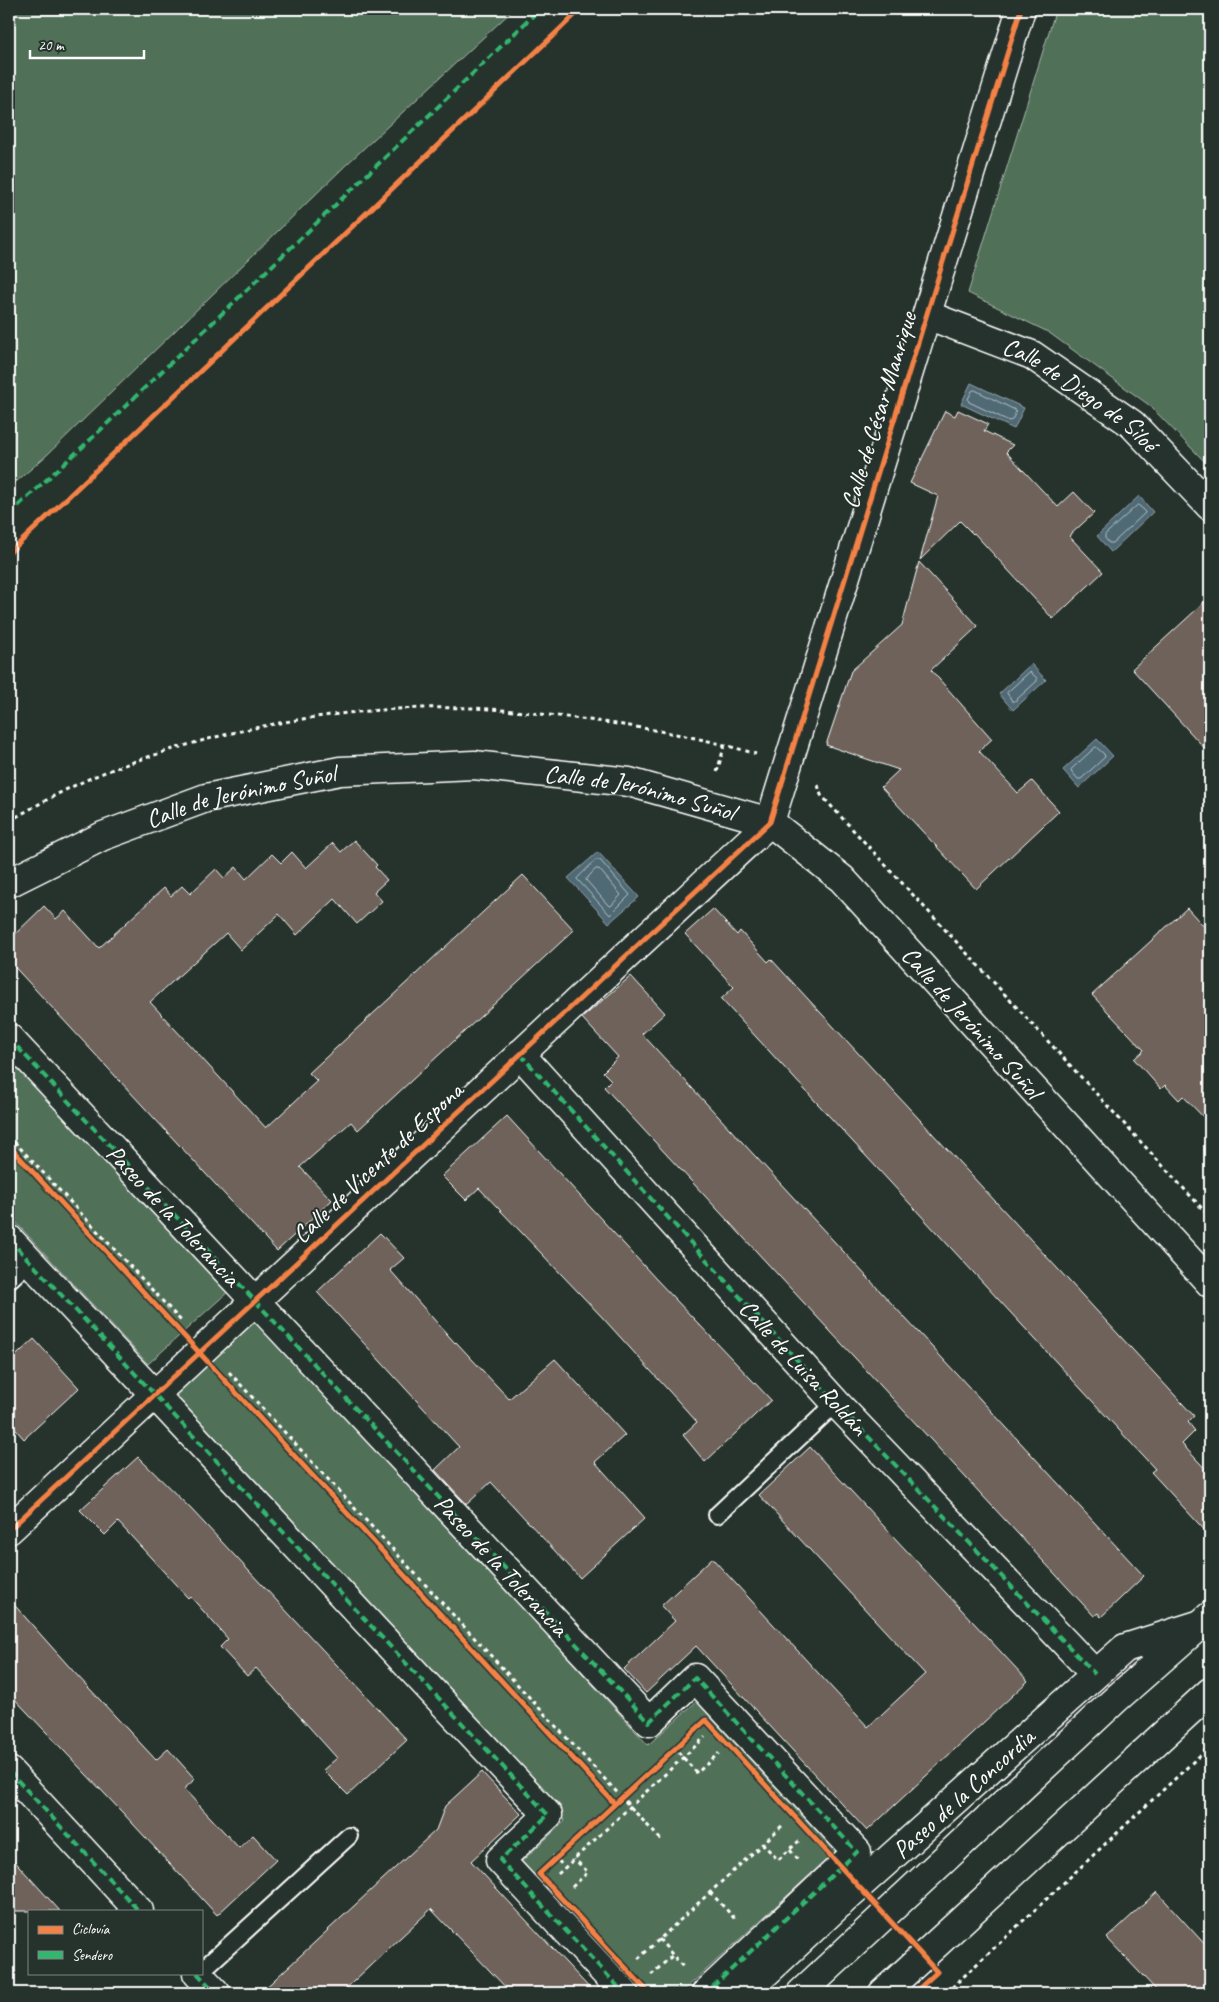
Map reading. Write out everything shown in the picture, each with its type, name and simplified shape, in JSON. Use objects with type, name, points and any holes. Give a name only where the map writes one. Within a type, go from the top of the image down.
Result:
[{"type":"street","name":"Calle de César Manrique","points":[[770,822],[1022,9]]},
{"type":"street","name":"Calle de Diego de Siloé","points":[[927,315],[1032,355],[1132,424],[1210,506]]},
{"type":"street","name":"Calle de Jerónimo Suñol","points":[[9,883],[103,836],[206,798],[340,771],[474,765],[628,782],[770,822],[842,879],[1210,1283]]},
{"type":"street","name":"Calle de Vicente de Espona","points":[[9,1530],[770,822]]},
{"type":"street","name":"Paseo de la Tolerancia","points":[[9,1038],[649,1722]]},
{"type":"street","name":"Calle de Luisa Roldán","points":[[520,1054],[836,1403],[1095,1674]]},
{"type":"street","points":[[9,1239],[548,1815],[500,1860],[541,1890],[619,1987]]},
{"type":"street","name":"Paseo de la Concordia","points":[[744,1993],[850,1894],[1125,1648],[1206,1620]]},
{"type":"street","name":"Paseo de la Concordia","points":[[801,1993],[1116,1699],[1206,1620]]},
{"type":"street","points":[[649,1722],[695,1678],[857,1852],[706,1993]]},
{"type":"street","points":[[883,1993],[1210,1692]]},
{"type":"street","points":[[9,1771],[138,1910]]},
{"type":"lane","points":[[9,1280],[30,1261]]},
{"type":"lane","points":[[716,1515],[836,1403]]},
{"type":"lane","points":[[202,1977],[348,1836]]},
{"type":"path","points":[[9,821],[80,783],[133,762],[190,744],[257,728],[329,714],[385,710],[473,708],[533,713],[636,726],[725,744],[789,764],[813,772],[821,795],[1210,1217]]},
{"type":"path","points":[[9,1136],[662,1840]]},
{"type":"path","points":[[649,1722],[697,1773],[723,1749]]},
{"type":"path","points":[[541,1890],[709,1734]]},
{"type":"path","points":[[668,1755],[681,1743]]},
{"type":"path","points":[[946,1993],[1210,1746]]},
{"type":"path","points":[[615,1804],[628,1792]]},
{"type":"path","points":[[619,1987],[788,1819]]},
{"type":"path","points":[[762,1843],[778,1860],[804,1836]]},
{"type":"path","points":[[541,1890],[539,1874],[564,1852]]},
{"type":"path","points":[[570,1888],[588,1872],[574,1859]]},
{"type":"green space","points":[[9,9],[514,9],[347,164],[47,455],[9,488]]},
{"type":"green space","points":[[1056,9],[1210,9],[1210,467],[1149,405],[1048,332],[968,293]]},
{"type":"green space","points":[[9,1056],[230,1290],[148,1364],[9,1215]]},
{"type":"green space","points":[[258,1319],[648,1745],[698,1700],[836,1851],[681,1993],[640,1993],[520,1863],[565,1821],[175,1395]]},
{"type":"water","points":[[971,383],[1024,408],[1014,429],[961,404]]},
{"type":"water","points":[[1139,496],[1153,512],[1111,552],[1097,536]]},
{"type":"water","points":[[1031,664],[1046,680],[1013,710],[999,694]]},
{"type":"water","points":[[1097,739],[1113,756],[1079,788],[1063,770]]},
{"type":"water","points":[[598,852],[639,897],[609,923],[568,878]]},
{"type":"building","points":[[958,410],[988,424],[984,431],[1013,445],[1006,452],[1058,507],[1074,492],[1094,513],[1069,536],[1103,572],[1053,619],[974,533],[960,521],[920,560],[938,496],[910,483],[945,411],[955,416]]},
{"type":"building","points":[[919,562],[978,626],[931,670],[992,739],[979,751],[1018,793],[1032,781],[1059,811],[976,889],[881,787],[899,770],[826,745],[851,671],[902,625]]},
{"type":"building","points":[[1210,597],[1210,754],[1132,669]]},
{"type":"building","points":[[354,840],[377,865],[375,867],[387,880],[374,892],[382,901],[357,924],[335,899],[297,935],[279,914],[241,950],[226,933],[150,1002],[266,1128],[317,1081],[309,1073],[523,875],[574,930],[358,1130],[351,1122],[300,1167],[332,1200],[277,1251],[9,961],[9,940],[44,906],[56,919],[65,911],[99,948],[164,888],[171,896],[182,886],[190,894],[216,869],[224,878],[236,867],[246,879],[272,854],[281,863],[292,852],[306,868],[333,843],[341,852]]},
{"type":"building","points":[[1187,908],[1210,933],[1210,1124],[1183,1096],[1179,1100],[1165,1085],[1161,1089],[1134,1059],[1144,1050],[1092,995]]},
{"type":"building","points":[[713,909],[737,935],[740,931],[768,962],[771,959],[1194,1416],[1188,1422],[1195,1431],[1182,1444],[1210,1474],[1210,1536],[1151,1472],[1155,1469],[721,999],[734,987],[685,934]]},
{"type":"building","points":[[631,976],[665,1013],[642,1034],[1144,1576],[1101,1617],[1098,1613],[1094,1616],[604,1087],[611,1080],[603,1072],[618,1057],[582,1018]]},
{"type":"building","points":[[507,1116],[655,1278],[771,1400],[705,1462],[683,1435],[697,1422],[602,1317],[479,1188],[466,1200],[442,1176]]},
{"type":"building","points":[[380,1233],[404,1258],[390,1270],[455,1343],[509,1399],[555,1359],[625,1435],[595,1462],[645,1518],[580,1578],[491,1482],[467,1504],[435,1470],[459,1447],[317,1292]]},
{"type":"building","points":[[34,1339],[79,1388],[24,1439],[9,1422],[9,1362]]},
{"type":"building","points":[[810,1447],[1028,1681],[867,1831],[696,1646],[646,1693],[624,1669],[675,1621],[661,1606],[712,1558],[868,1727],[925,1674],[759,1495]]},
{"type":"building","points":[[138,1457],[191,1509],[407,1740],[348,1795],[323,1770],[337,1758],[256,1668],[247,1676],[220,1647],[228,1639],[190,1596],[188,1598],[118,1522],[105,1535],[80,1510]]},
{"type":"building","points":[[9,1599],[156,1760],[168,1749],[195,1779],[184,1789],[239,1848],[253,1835],[276,1860],[217,1915],[9,1693]]},
{"type":"building","points":[[482,1772],[521,1814],[471,1861],[594,1993],[511,1993],[431,1909],[341,1993],[260,1993],[436,1830],[445,1806]]},
{"type":"building","points":[[9,1855],[59,1910],[9,1911]]},
{"type":"building","points":[[1157,1892],[1210,1950],[1210,1993],[1159,1993],[1107,1938]]},
{"type":"marked path","points":[[9,514],[89,441],[540,9]]},
{"type":"marked path","points":[[9,1038],[649,1722],[695,1678],[857,1852],[706,1993]]},
{"type":"marked path","points":[[520,1054],[836,1403],[1095,1674]]},
{"type":"marked path","points":[[9,1239],[548,1815],[500,1860],[624,1993]]},
{"type":"marked path","points":[[9,1771],[138,1910]]},
{"type":"marked path","points":[[198,1974],[216,1993]]},
{"type":"cycle path","points":[[9,553],[581,9]]},
{"type":"cycle path","points":[[9,1530],[770,822],[1021,9]]},
{"type":"cycle path","points":[[9,1146],[615,1804]]},
{"type":"cycle path","points":[[649,1993],[539,1874],[706,1720],[937,1972],[914,1993]]}]
